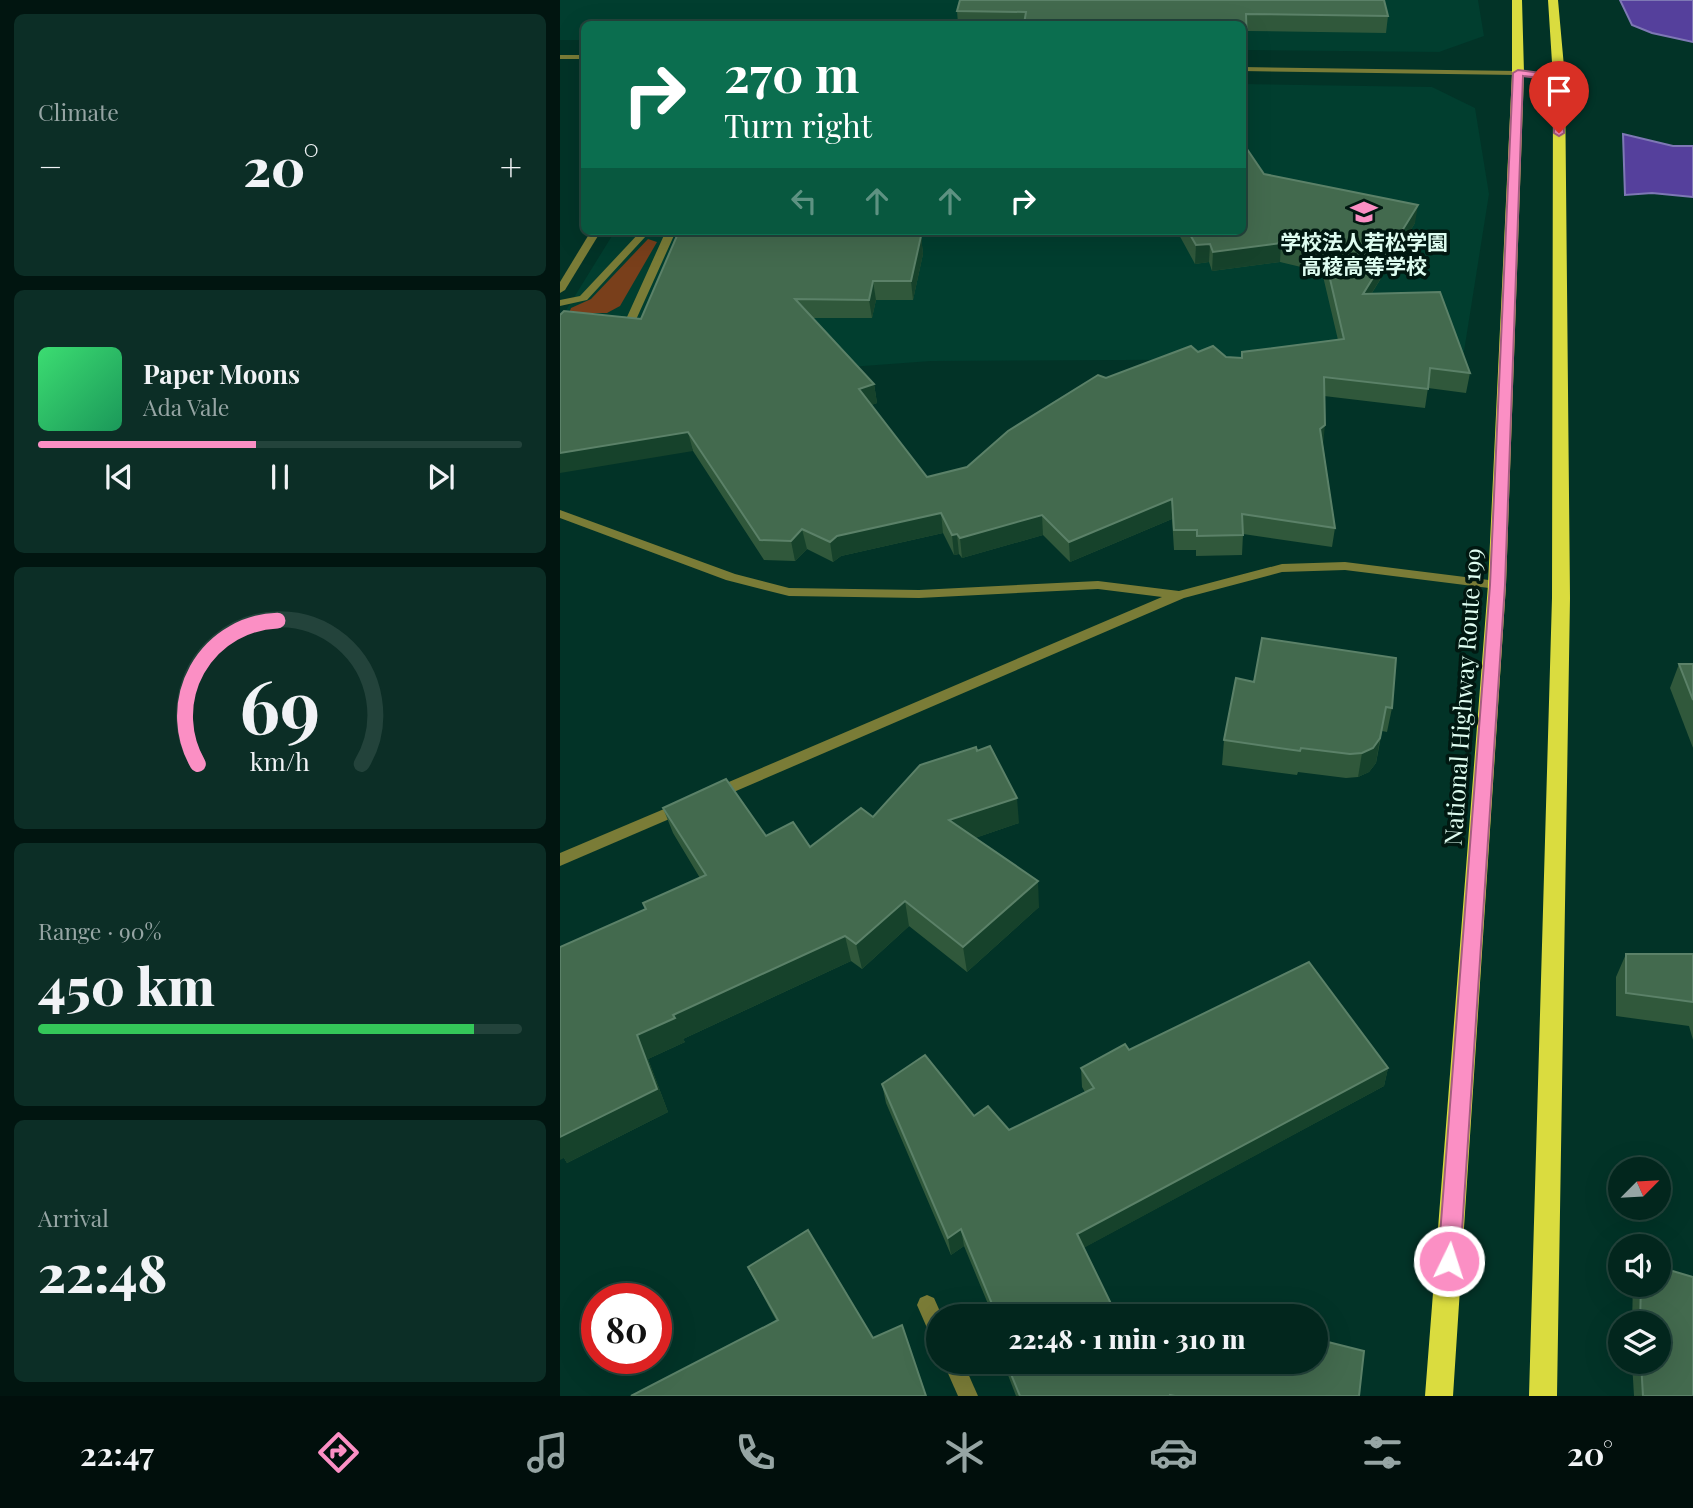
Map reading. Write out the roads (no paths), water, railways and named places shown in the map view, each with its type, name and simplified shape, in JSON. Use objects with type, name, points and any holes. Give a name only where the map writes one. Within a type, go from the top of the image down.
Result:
[{"type":"highway","name":"National Highway Route 199","points":[[1439,1396],[1497,585],[1518,73],[1517,0]]},
{"type":"highway","points":[[1543,1396],[1561,598],[1559,78],[1553,0]]},
{"type":"street","points":[[560,57],[581,57]]},
{"type":"street","points":[[1246,69],[1518,73],[1559,78]]},
{"type":"street","points":[[560,290],[594,235]]},
{"type":"street","points":[[560,303],[583,298],[642,235]]},
{"type":"street","points":[[607,318],[631,320],[669,235]]},
{"type":"street","points":[[560,514],[731,577],[789,592],[919,594],[1098,585],[1180,595]]},
{"type":"street","points":[[560,860],[1180,595],[1282,568],[1345,566],[1497,585]]},
{"type":"street","points":[[958,1374],[968,1396]]},
{"type":"place","name":"学校法人若松学園 高稜高等学校","points":[[1364,212]]}]
